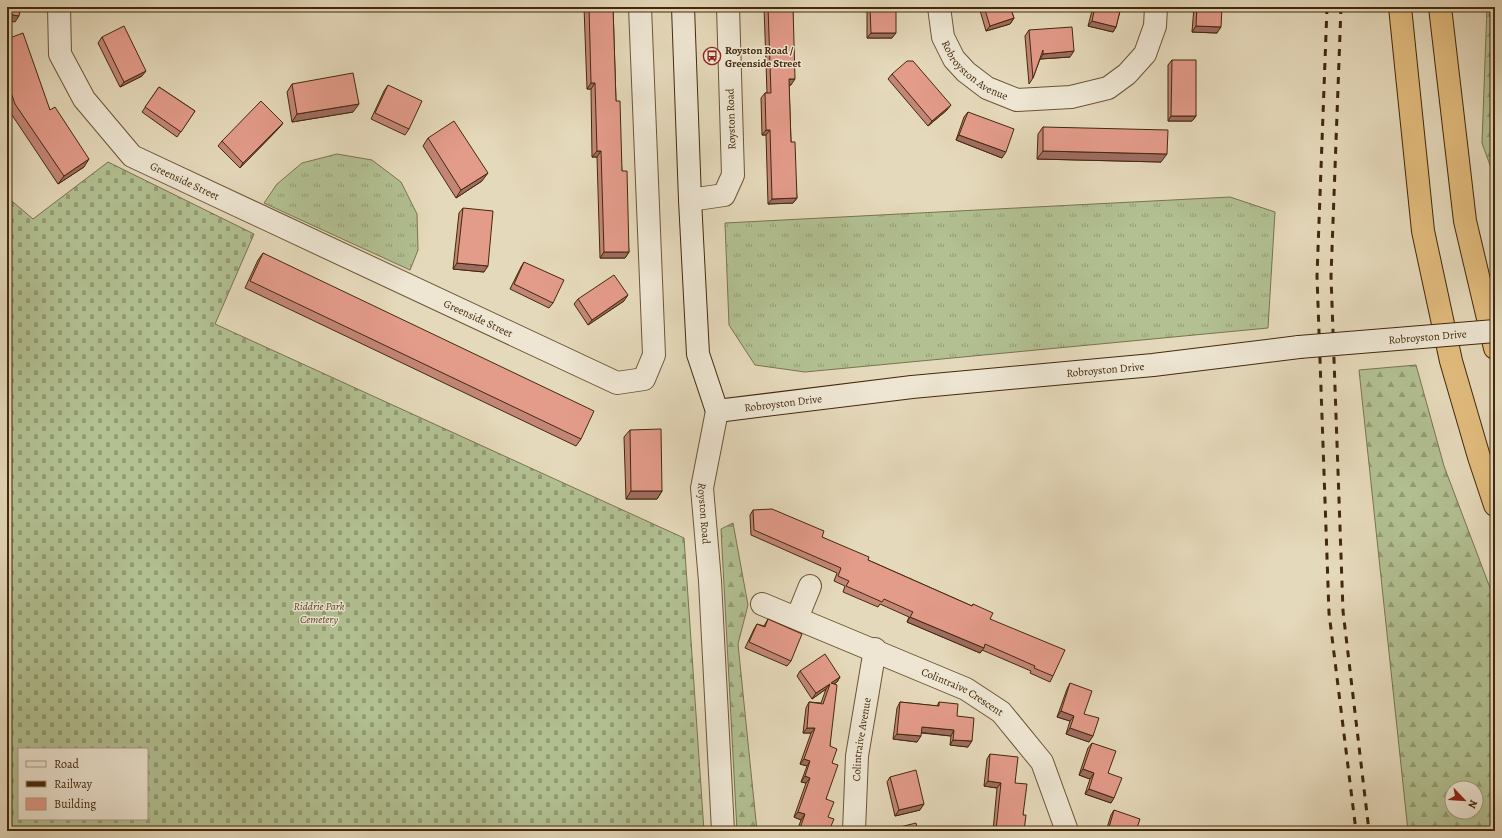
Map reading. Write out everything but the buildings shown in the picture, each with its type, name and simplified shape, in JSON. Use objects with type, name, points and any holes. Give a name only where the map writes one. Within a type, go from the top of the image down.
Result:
[{"type":"highway","points":[[1400,7],[1423,231],[1451,361],[1479,457],[1495,504]]},
{"type":"highway","points":[[1440,7],[1464,221],[1495,348]]},
{"type":"street","name":"Greenside Street","points":[[59,7],[60,54],[84,99],[132,156],[617,383],[644,379],[654,355],[640,7]]},
{"type":"street","name":"Royston Road","points":[[683,7],[690,200],[698,354],[717,411],[702,488],[710,581],[723,831]]},
{"type":"street","name":"Royston Road","points":[[690,200],[724,195],[733,175],[728,7]]},
{"type":"street","name":"Robroyston Avenue","points":[[939,7],[943,36],[954,59],[966,72],[987,88],[1016,100],[1071,97],[1108,88],[1127,74],[1145,54],[1155,26],[1156,7]]},
{"type":"street","name":"Robroyston Drive","points":[[717,411],[912,387],[1146,366],[1299,347],[1495,331]]},
{"type":"street","points":[[797,618],[810,586]]},
{"type":"street","name":"Colintraive Crescent","points":[[762,604],[875,649],[966,689],[1001,712],[1042,762],[1067,831]]},
{"type":"street","name":"Colintraive Avenue","points":[[854,831],[857,756],[875,649]]},
{"type":"green space","points":[[1487,7],[1495,7],[1495,179],[1482,143]]},
{"type":"green space","points":[[337,154],[372,160],[401,182],[417,214],[418,250],[410,270],[264,203],[277,184],[302,163]]},
{"type":"green space","name":"Riddrie Park Cemetery","points":[[108,162],[254,234],[215,324],[684,538],[704,831],[7,831],[7,197],[33,219]]},
{"type":"green space","points":[[1230,197],[1275,212],[1268,328],[805,372],[755,365],[729,325],[725,223]]},
{"type":"green space","points":[[1416,365],[1444,466],[1495,601],[1495,831],[1408,831],[1359,370]]},
{"type":"green space","points":[[733,523],[748,605],[738,644],[757,831],[737,831],[721,529]]},
{"type":"railway","points":[[1327,7],[1317,276],[1329,613],[1356,831]]},
{"type":"railway","points":[[1341,7],[1331,276],[1343,611],[1369,831]]},
{"type":"place","name":"Royston Road / Greenside Street","points":[[712,56]]}]
